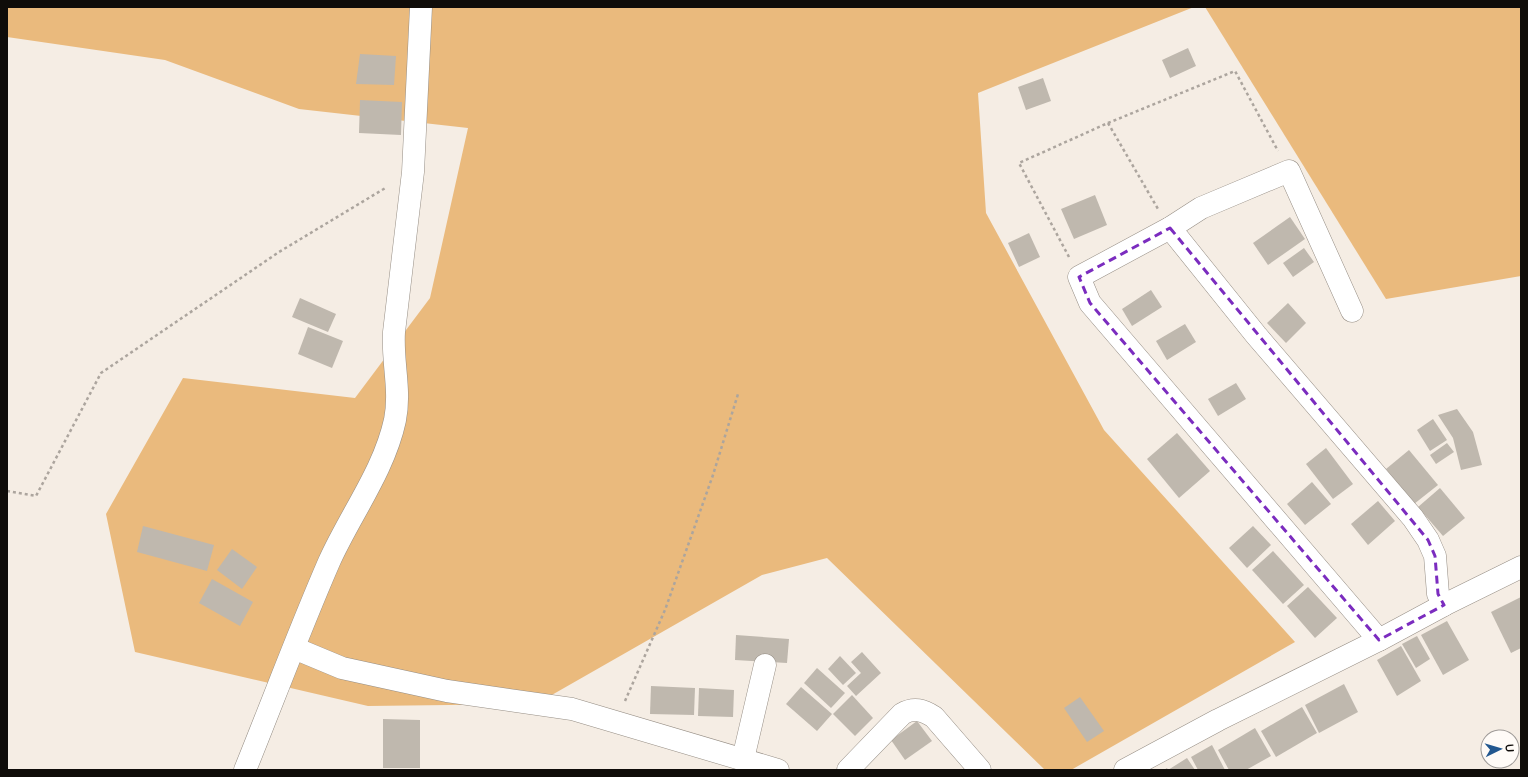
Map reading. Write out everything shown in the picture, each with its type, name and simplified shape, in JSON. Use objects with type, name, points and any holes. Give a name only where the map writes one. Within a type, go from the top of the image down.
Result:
[{"type":"street","points":[[245,770],[330,561],[385,454],[395,420],[398,401],[393,346],[413,172],[421,7]]},
{"type":"street","points":[[1352,310],[1289,171],[1201,208],[1170,228],[1079,277],[1090,303],[1379,640]]},
{"type":"street","points":[[1170,228],[1256,335],[1413,518],[1428,540],[1435,556],[1438,594],[1444,605]]},
{"type":"street","points":[[1125,770],[1218,720],[1521,567]]},
{"type":"street","points":[[294,648],[342,668],[447,691],[572,709],[778,770]]},
{"type":"street","points":[[743,759],[765,665]]},
{"type":"street","points":[[848,770],[902,714],[908,710],[915,709],[934,717],[980,770]]},
{"type":"path","points":[[1079,277],[1019,163],[1108,123],[1236,71],[1289,171]]},
{"type":"path","points":[[1108,123],[1170,228]]},
{"type":"path","points":[[7,491],[36,496],[101,373],[279,252],[413,172]]},
{"type":"path","points":[[616,722],[665,610],[712,475],[738,394]]},
{"type":"highlighted area","points":[[1170,228],[1428,540],[1435,556],[1438,594],[1444,605],[1379,640],[1090,303],[1079,277]]},
{"type":"shaded area","points":[[7,7],[1194,7],[978,93],[986,213],[1104,430],[1295,642],[1071,770],[1045,770],[827,558],[762,575],[536,704],[368,706],[135,652],[106,514],[183,378],[355,398],[430,298],[468,128],[299,109],[165,60],[7,37]]},
{"type":"shaded area","points":[[1205,7],[1521,7],[1521,276],[1386,299]]},
{"type":"building","points":[[1188,48],[1196,66],[1170,78],[1162,60]]},
{"type":"building","points":[[360,54],[396,56],[394,85],[356,84]]},
{"type":"building","points":[[1043,78],[1051,101],[1026,110],[1018,87]]},
{"type":"building","points":[[360,100],[402,102],[401,135],[359,133]]},
{"type":"building","points":[[1095,195],[1107,225],[1074,239],[1061,209]]},
{"type":"building","points":[[1290,217],[1305,239],[1268,265],[1253,243]]},
{"type":"building","points":[[1029,233],[1040,257],[1019,267],[1008,243]]},
{"type":"building","points":[[1304,248],[1314,262],[1293,277],[1283,263]]},
{"type":"building","points":[[1151,290],[1162,307],[1132,326],[1122,309]]},
{"type":"building","points":[[300,298],[336,314],[328,332],[292,317]]},
{"type":"building","points":[[1288,303],[1306,323],[1286,343],[1267,323]]},
{"type":"building","points":[[1185,324],[1196,342],[1167,360],[1156,341]]},
{"type":"building","points":[[308,327],[343,341],[332,368],[298,354]]},
{"type":"building","points":[[1236,383],[1246,399],[1218,416],[1208,399]]},
{"type":"building","points":[[1457,409],[1473,432],[1482,465],[1461,470],[1453,438],[1438,415]]},
{"type":"building","points":[[1433,419],[1447,440],[1430,451],[1417,430]]},
{"type":"building","points":[[1177,433],[1210,471],[1179,498],[1147,459]]},
{"type":"building","points":[[1447,443],[1454,452],[1436,464],[1430,455]]},
{"type":"building","points":[[1326,448],[1353,484],[1333,499],[1306,464]]},
{"type":"building","points":[[1409,450],[1438,485],[1414,504],[1386,469]]},
{"type":"building","points":[[1312,482],[1331,504],[1305,525],[1287,504]]},
{"type":"building","points":[[1440,488],[1465,518],[1443,536],[1418,507]]},
{"type":"building","points":[[1378,501],[1395,521],[1368,545],[1351,524]]},
{"type":"building","points":[[143,526],[214,545],[207,571],[137,552]]},
{"type":"building","points":[[1253,526],[1271,545],[1247,568],[1229,548]]},
{"type":"building","points":[[232,549],[257,567],[242,589],[217,570]]},
{"type":"building","points":[[1273,551],[1304,585],[1283,604],[1252,570]]},
{"type":"building","points":[[212,579],[253,602],[240,626],[199,603]]},
{"type":"building","points":[[1308,587],[1337,618],[1315,638],[1287,606]]},
{"type":"building","points":[[1521,597],[1521,648],[1511,653],[1491,612]]},
{"type":"building","points":[[1447,621],[1469,660],[1443,675],[1421,635]]},
{"type":"building","points":[[736,635],[789,639],[787,663],[735,660]]},
{"type":"building","points":[[1417,636],[1430,659],[1416,668],[1402,644]]},
{"type":"building","points":[[1401,646],[1421,681],[1397,696],[1377,660]]},
{"type":"building","points":[[862,652],[881,673],[856,696],[847,686],[861,673],[851,662]]},
{"type":"building","points":[[840,656],[856,673],[843,685],[828,669]]},
{"type":"building","points":[[817,668],[845,693],[831,708],[804,683]]},
{"type":"building","points":[[1344,684],[1358,712],[1319,733],[1305,705]]},
{"type":"building","points":[[651,686],[695,688],[694,715],[650,714]]},
{"type":"building","points":[[801,687],[832,714],[817,731],[786,704]]},
{"type":"building","points":[[699,688],[734,690],[733,717],[698,716]]},
{"type":"building","points":[[852,695],[873,718],[855,736],[833,714]]},
{"type":"building","points":[[1080,697],[1104,731],[1087,742],[1064,708]]},
{"type":"building","points":[[1302,707],[1317,733],[1276,757],[1261,731]]},
{"type":"building","points":[[383,719],[420,720],[420,768],[383,768]]},
{"type":"building","points":[[917,721],[932,741],[905,760],[891,740]]},
{"type":"building","points":[[1255,728],[1271,756],[1246,770],[1229,770],[1218,750]]},
{"type":"building","points":[[1212,745],[1225,770],[1198,770],[1191,757]]},
{"type":"building","points":[[1187,758],[1195,770],[1168,770]]}]
